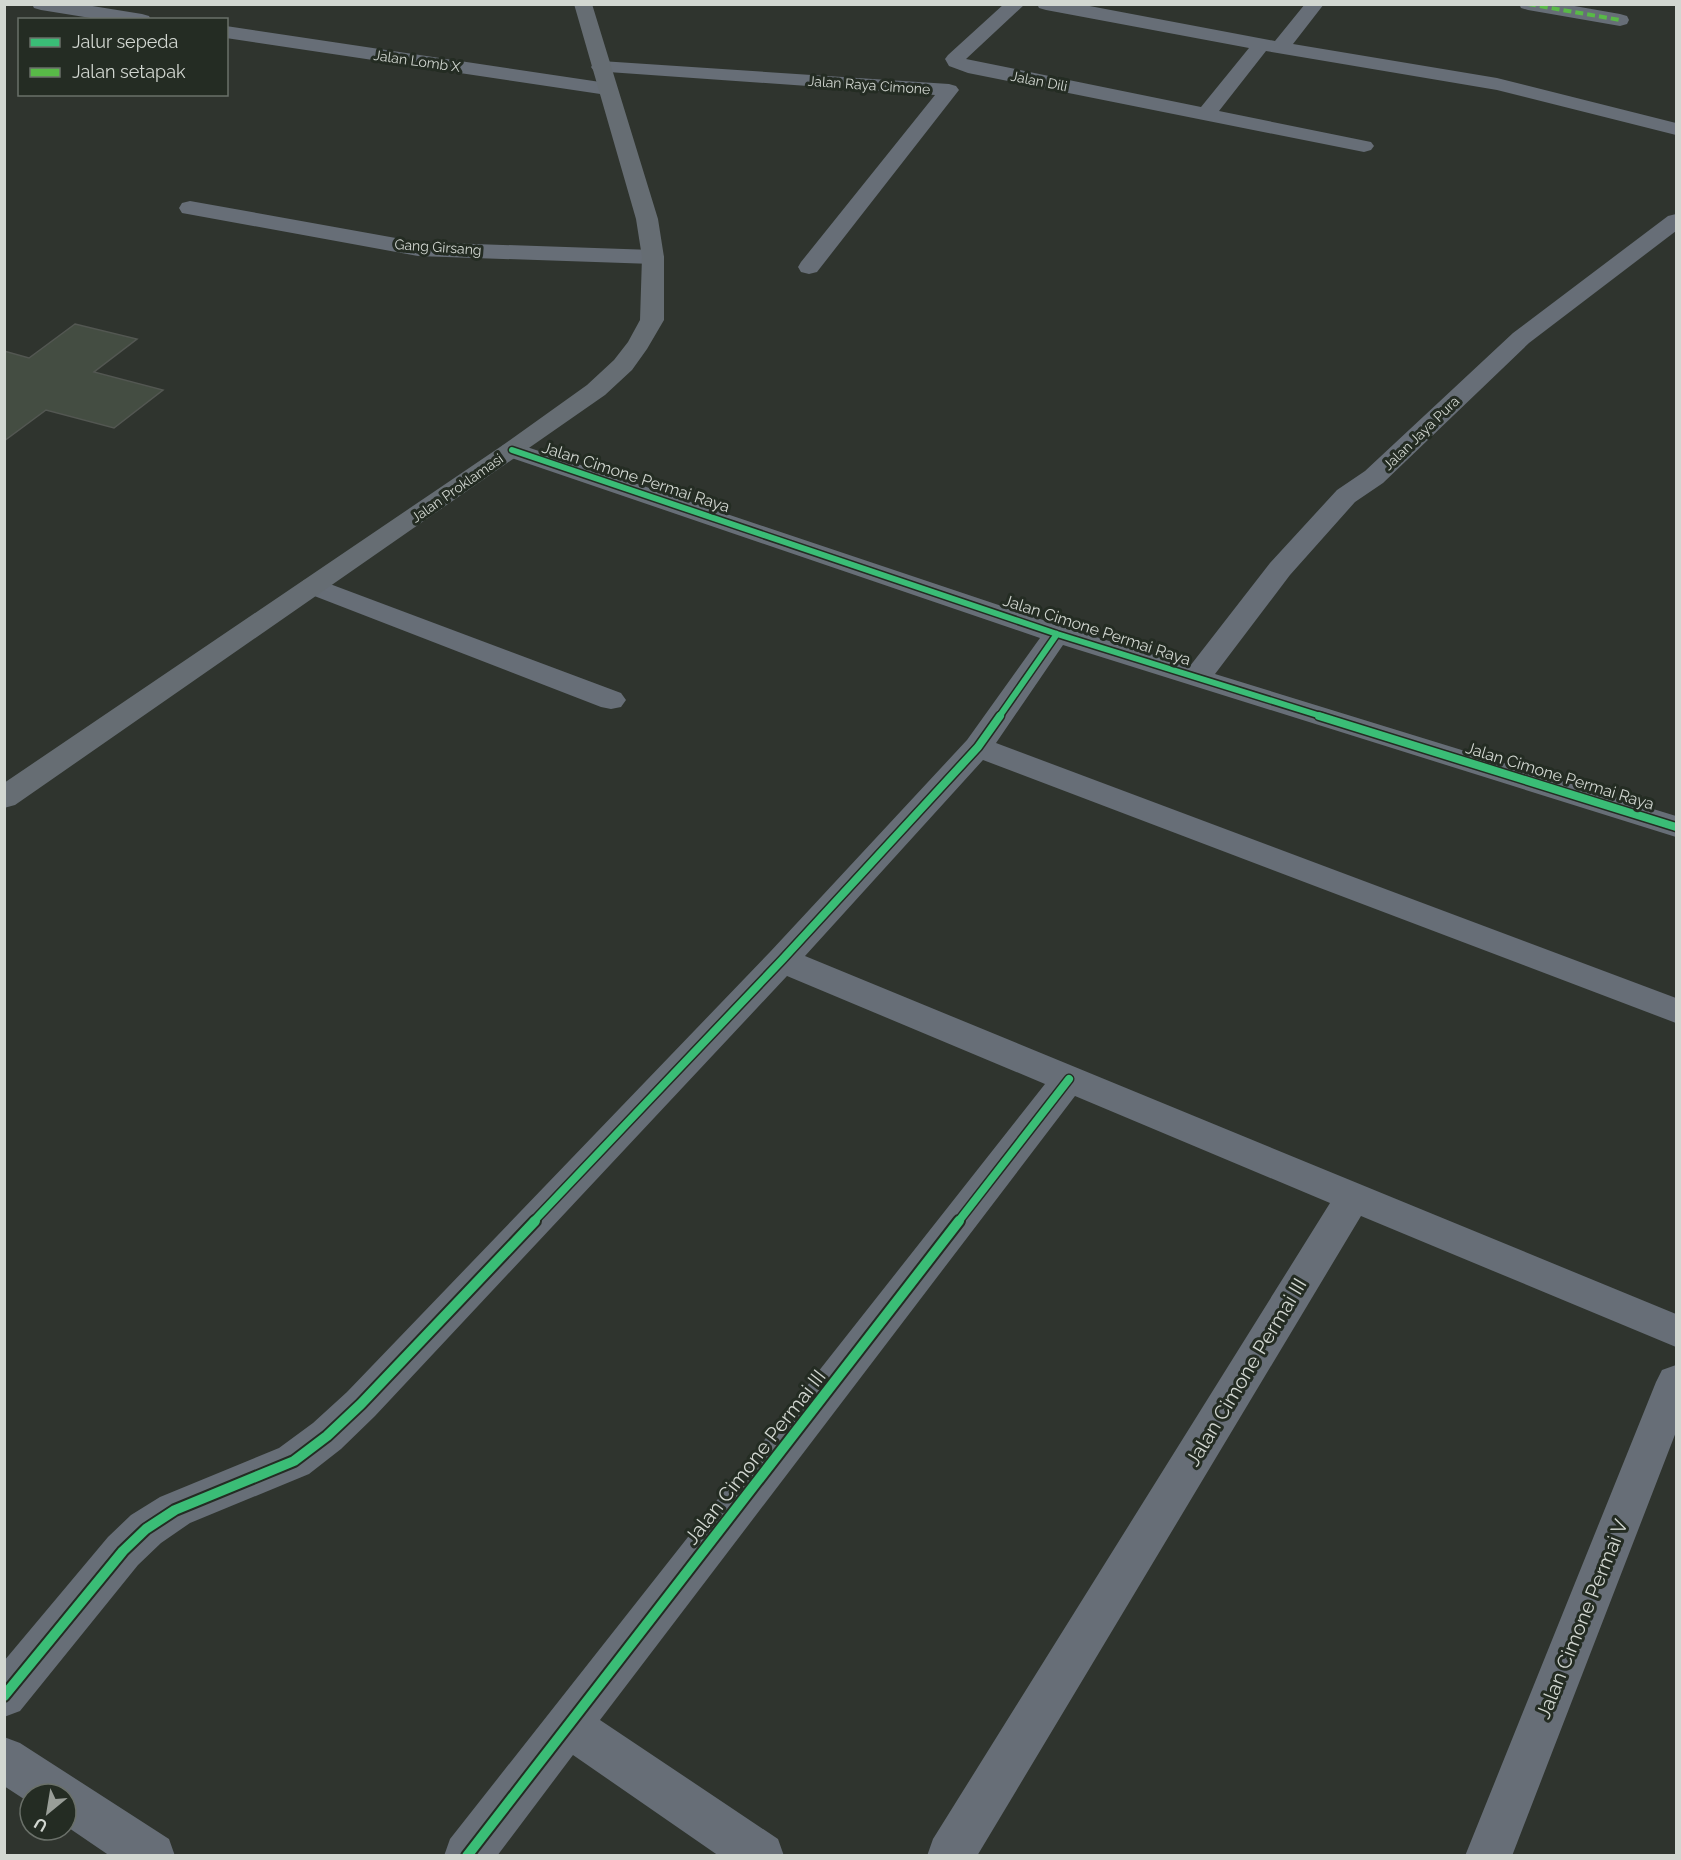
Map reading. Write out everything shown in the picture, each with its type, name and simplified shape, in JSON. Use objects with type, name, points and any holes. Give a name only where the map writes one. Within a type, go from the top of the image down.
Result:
[{"type":"main road","name":"Jalan Proklamasi","points":[[4,798],[512,450],[596,390],[623,365],[634,351],[652,320],[653,257],[646,219],[583,4]]},
{"type":"street","points":[[41,4],[129,18]]},
{"type":"street","name":"Jalan Dili","points":[[1016,4],[959,55],[955,59],[956,62],[968,67],[1364,146]]},
{"type":"street","points":[[1046,4],[1271,46],[1497,84],[1677,129]]},
{"type":"street","points":[[1206,114],[1315,4]]},
{"type":"street","points":[[1528,4],[1620,20]]},
{"type":"street","name":"Jalan Lomb X","points":[[228,32],[604,78]]},
{"type":"street","name":"Jalan Raya Cimone","points":[[604,78],[949,90],[809,267]]},
{"type":"street","name":"Gang Girsang","points":[[190,208],[418,249],[653,257]]},
{"type":"street","name":"Jalan Jaya Pura","points":[[1197,676],[1280,568],[1346,496],[1374,477],[1521,338],[1677,221]]},
{"type":"street","name":"Jalan Cimone Permai Raya","points":[[512,450],[1058,634],[1677,827]]},
{"type":"street","points":[[314,586],[611,700]]},
{"type":"street","points":[[4,1696],[123,1551],[146,1529],[175,1510],[294,1461],[327,1436],[361,1404],[782,960],[978,747],[1058,634]]},
{"type":"street","points":[[978,747],[1677,1011]]},
{"type":"street","points":[[782,960],[1677,1331]]},
{"type":"street","name":"Jalan Cimone Permai III","points":[[467,1856],[1070,1079]]},
{"type":"street","name":"Jalan Cimone Permai III","points":[[950,1856],[1353,1197]]},
{"type":"street","name":"Jalan Cimone Permai V","points":[[1488,1856],[1677,1382]]},
{"type":"street","points":[[568,1725],[761,1856]]},
{"type":"street","points":[[4,1759],[39,1782]]},
{"type":"street","points":[[78,1807],[152,1856]]},
{"type":"building","points":[[75,324],[137,339],[94,372],[163,390],[114,428],[46,410],[4,441],[4,351],[29,358]]},
{"type":"marked path","points":[[1528,4],[1620,20]]},
{"type":"cycle path","points":[[512,450],[1057,634],[1676,827]]},
{"type":"cycle path","points":[[4,1696],[123,1551],[146,1529],[175,1510],[294,1461],[327,1436],[361,1404],[782,960],[978,747],[1057,634]]},
{"type":"cycle path","points":[[467,1856],[1069,1079]]}]
